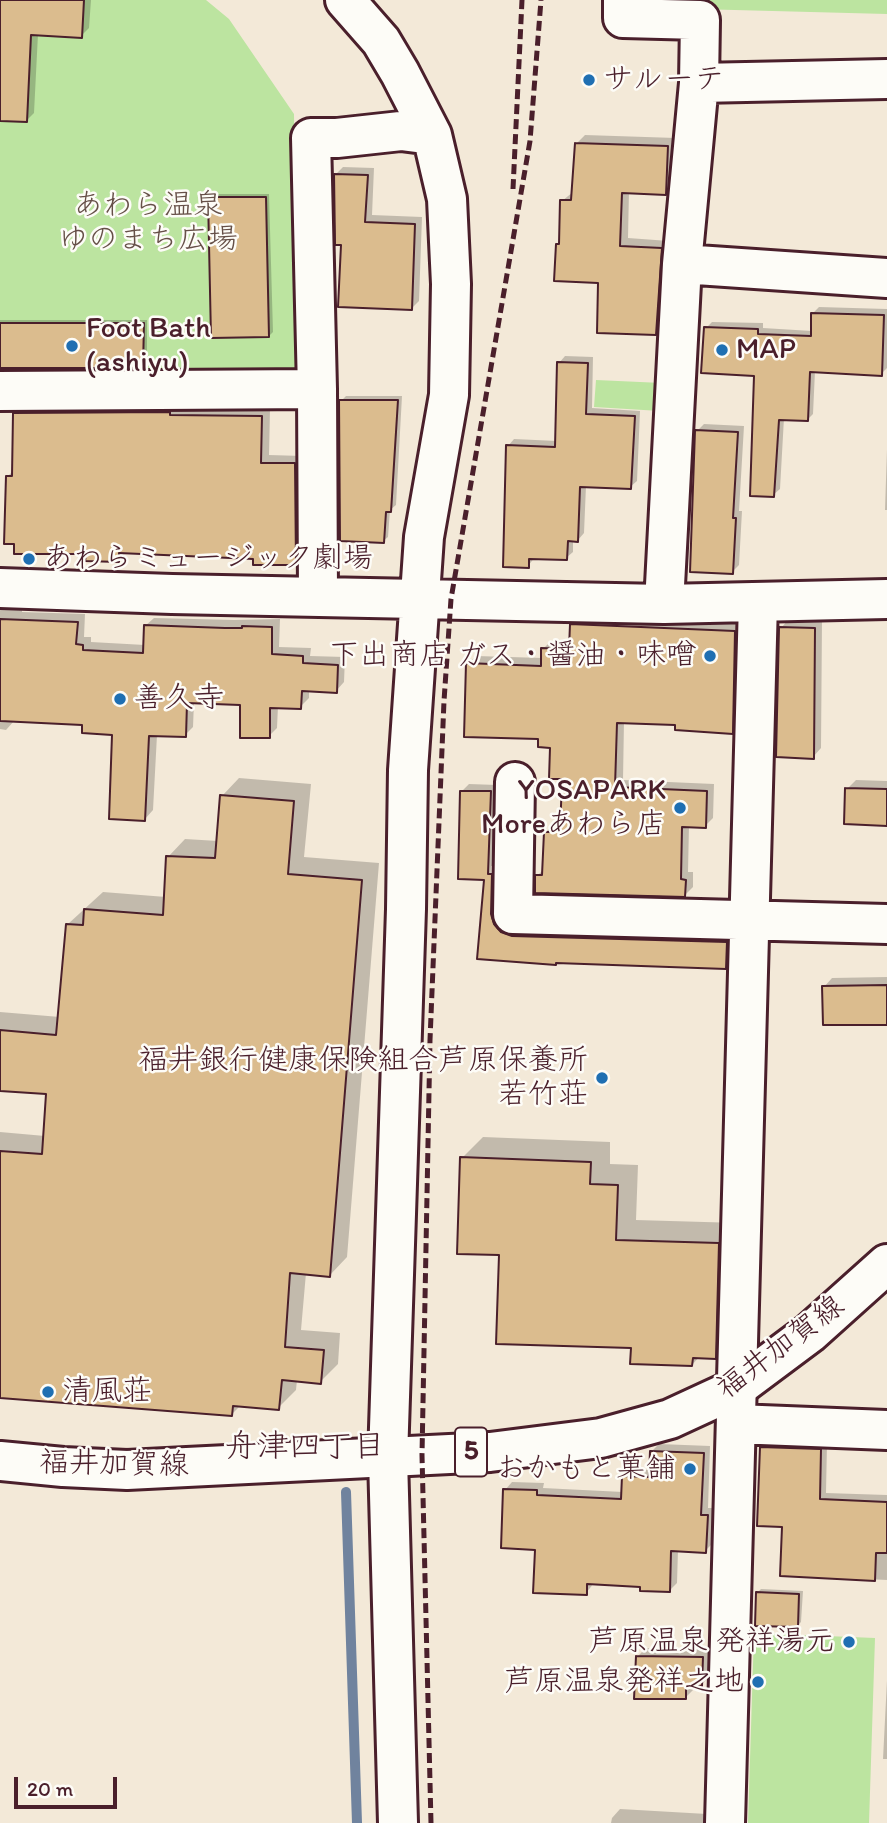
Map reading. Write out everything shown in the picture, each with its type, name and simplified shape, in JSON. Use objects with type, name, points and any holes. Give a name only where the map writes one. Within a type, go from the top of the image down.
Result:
[{"type":"street","points":[[345,0],[381,41],[432,135],[447,199],[451,284],[449,396],[424,537],[408,770],[388,1458],[398,1823]]},
{"type":"street","points":[[623,0],[623,18],[700,20],[699,83],[682,264],[664,604]]},
{"type":"street","points":[[699,83],[887,79]]},
{"type":"street","points":[[318,596],[317,389],[311,138],[401,131],[432,135]]},
{"type":"street","points":[[682,264],[887,278]]},
{"type":"street","points":[[0,391],[317,389]]},
{"type":"street","points":[[0,588],[664,604],[887,599]]},
{"type":"street","points":[[725,1823],[758,602]]},
{"type":"street","points":[[515,782],[513,914],[887,924]]},
{"type":"street","name":"福井加賀線","points":[[0,1461],[127,1470],[388,1458],[490,1451],[601,1438],[670,1419],[736,1406],[810,1333],[887,1264]]},
{"type":"street","points":[[736,1406],[887,1430]]},
{"type":"green space","name":"あわら温泉 ゆのまち広場","points":[[0,0],[206,0],[229,19],[294,114],[297,370],[0,372]]},
{"type":"green space","points":[[658,0],[887,0],[887,14],[658,8]]},
{"type":"green space","points":[[596,380],[662,383],[660,411],[594,407]]},
{"type":"green space","points":[[754,1633],[875,1638],[869,1823],[748,1823]]},
{"type":"building","points":[[0,0],[84,0],[82,38],[31,35],[27,122],[0,121]]},
{"type":"building","points":[[575,143],[668,146],[666,195],[622,193],[620,246],[662,248],[656,335],[597,333],[598,283],[554,281],[556,244],[559,244],[560,200],[571,200]]},
{"type":"building","points":[[334,174],[368,175],[365,222],[415,224],[412,310],[338,307],[341,245],[335,245]]},
{"type":"building","points":[[208,197],[266,197],[269,337],[211,338]]},
{"type":"building","points":[[811,313],[884,315],[882,376],[810,372],[808,421],[779,420],[774,497],[750,496],[754,376],[701,373],[704,327],[758,329],[758,334],[811,336]]},
{"type":"building","name":"Foot Bath (ashiyu)","points":[[0,323],[144,323],[143,368],[0,368]]},
{"type":"building","points":[[557,362],[588,363],[586,414],[635,416],[631,489],[580,487],[578,542],[568,541],[567,560],[529,559],[529,568],[503,567],[506,445],[555,447]]},
{"type":"building","points":[[339,400],[398,400],[391,512],[386,512],[384,543],[340,541]]},
{"type":"building","points":[[170,412],[170,415],[262,416],[261,463],[295,463],[296,565],[253,565],[253,559],[119,553],[119,562],[85,561],[86,554],[14,554],[14,544],[4,544],[6,476],[12,476],[13,413]]},
{"type":"building","points":[[695,430],[738,432],[733,574],[690,572]]},
{"type":"building","points":[[0,619],[78,622],[76,644],[83,645],[83,650],[143,653],[144,625],[272,627],[272,654],[303,656],[303,663],[338,665],[337,693],[302,691],[301,709],[270,708],[270,738],[240,738],[240,705],[187,703],[186,737],[149,736],[145,821],[109,819],[112,735],[82,733],[82,725],[0,721]]},
{"type":"building","points":[[570,624],[735,631],[733,734],[675,730],[675,725],[617,723],[615,787],[707,791],[706,828],[682,827],[681,879],[686,880],[685,897],[535,893],[535,875],[542,875],[544,832],[560,832],[562,779],[549,779],[550,748],[538,747],[538,739],[464,737],[466,663],[541,666],[541,648],[569,649]]},
{"type":"building","points":[[779,627],[815,628],[814,759],[776,757]]},
{"type":"building","points":[[845,788],[887,789],[887,826],[844,824]]},
{"type":"building","points":[[460,791],[491,791],[488,874],[492,874],[491,914],[494,924],[501,932],[512,936],[727,942],[726,969],[556,965],[477,959],[484,880],[458,879]]},
{"type":"building","points":[[220,795],[294,801],[288,874],[362,880],[330,1277],[290,1273],[285,1347],[324,1350],[321,1384],[282,1380],[279,1410],[233,1406],[232,1416],[0,1398],[0,1151],[42,1154],[46,1094],[0,1091],[0,1030],[56,1035],[66,924],[83,925],[84,909],[163,915],[166,856],[215,858]]},
{"type":"building","points":[[887,985],[887,1025],[823,1025],[822,986]]},
{"type":"building","points":[[460,1157],[591,1162],[590,1184],[618,1185],[616,1240],[719,1243],[716,1359],[693,1358],[692,1366],[630,1364],[631,1348],[496,1344],[499,1255],[457,1254]]},
{"type":"building","points":[[760,1447],[821,1449],[820,1499],[887,1502],[887,1553],[876,1553],[875,1581],[780,1576],[782,1527],[757,1526]]},
{"type":"building","points":[[650,1451],[704,1453],[701,1515],[708,1515],[706,1553],[671,1551],[670,1592],[587,1584],[587,1595],[533,1593],[535,1550],[501,1548],[503,1489],[537,1490],[537,1495],[621,1499],[622,1476],[649,1477]]},
{"type":"building","points":[[756,1592],[799,1594],[798,1627],[755,1626]]},
{"type":"building","points":[[636,1656],[703,1657],[702,1686],[686,1685],[686,1699],[634,1699]]},
{"type":"waterway","points":[[346,1492],[357,1823]]},
{"type":"railway","points":[[513,189],[522,0]]},
{"type":"railway","points":[[431,1823],[422,1455],[430,1040],[444,701],[451,599],[530,141],[541,0]]},
{"type":"place","name":"サルーテ","points":[[589,80]]},
{"type":"place","name":"Foot Bath (ashiyu)","points":[[72,346]]},
{"type":"place","name":"MAP","points":[[722,350]]},
{"type":"place","name":"あわらミュージック劇場","points":[[29,559]]},
{"type":"place","name":"下出商店 ガス・醤油・味噌","points":[[710,656]]},
{"type":"place","name":"善久寺","points":[[120,699]]},
{"type":"place","name":"YOSAPARK Moreあわら店","points":[[680,808]]},
{"type":"place","name":"福井銀行健康保険組合芦原保養所 若竹荘","points":[[602,1078]]},
{"type":"place","name":"清風荘","points":[[48,1392]]},
{"type":"place","name":"おかもと菓舗","points":[[690,1469]]},
{"type":"place","name":"芦原温泉 発祥湯元","points":[[849,1642]]},
{"type":"place","name":"芦原温泉発祥之地","points":[[758,1682]]},
{"type":"district","name":"舟津四丁目","points":[[305,1448]]}]
